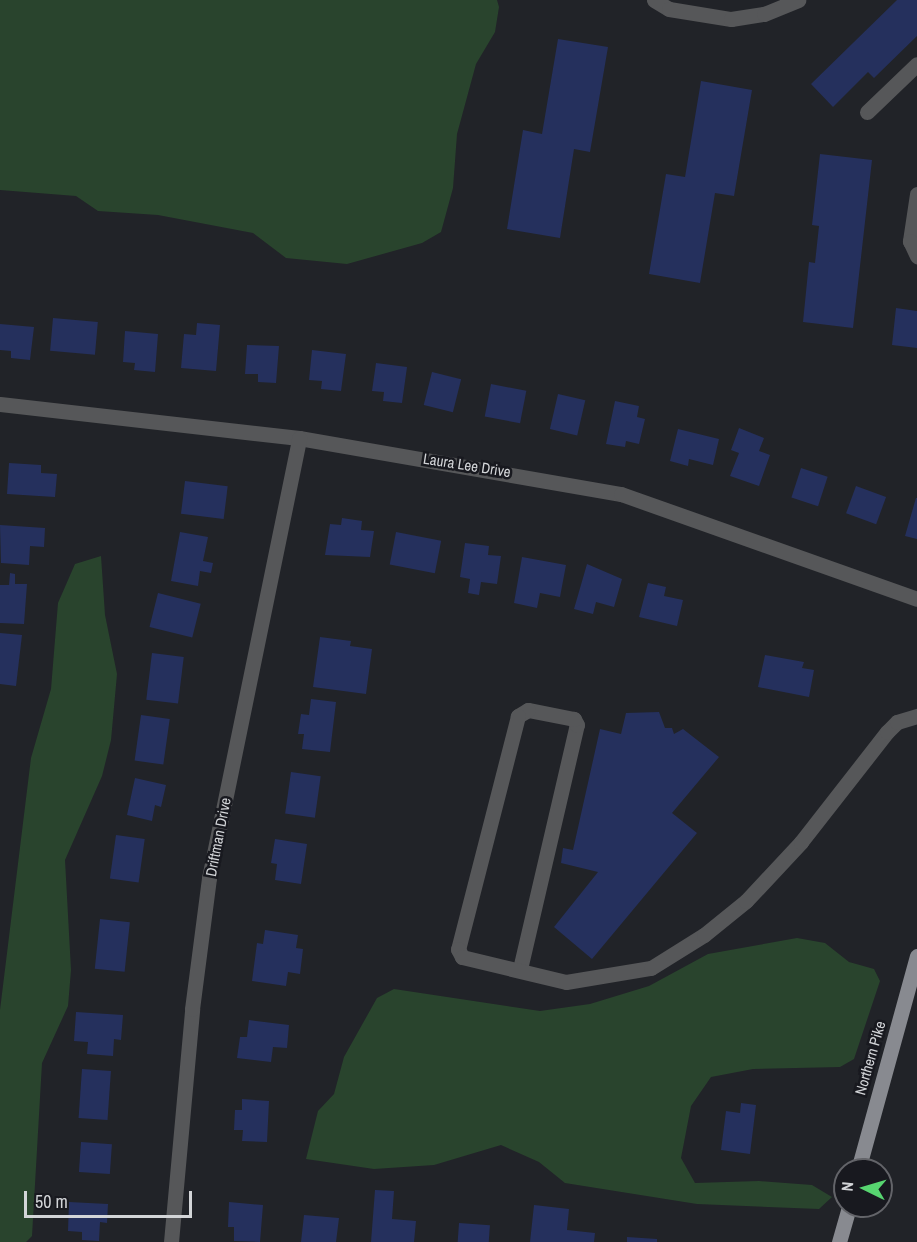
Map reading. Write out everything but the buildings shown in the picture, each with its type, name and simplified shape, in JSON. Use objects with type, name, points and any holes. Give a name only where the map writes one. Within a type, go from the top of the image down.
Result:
[{"type":"main road","name":"Northern Pike","points":[[861,1158],[917,956]]},
{"type":"main road","points":[[839,1242],[846,1218]]},
{"type":"street","points":[[654,0],[669,9],[701,17],[731,19],[764,14],[798,0]]},
{"type":"street","points":[[867,112],[917,64]]},
{"type":"street","points":[[917,194],[910,241],[917,256]]},
{"type":"street","name":"Laura Lee Drive","points":[[0,405],[298,438],[621,494],[917,599]]},
{"type":"street","name":"Driftman Drive","points":[[171,1242],[192,1009],[209,878],[298,438]]},
{"type":"street","points":[[520,969],[577,725],[574,719],[528,710],[518,716],[458,949],[462,957],[520,969],[566,982],[590,981],[651,968],[746,901],[801,842],[887,732],[897,722],[917,716]]},
{"type":"green space","points":[[0,0],[497,0],[499,7],[495,32],[476,64],[457,134],[453,188],[441,232],[422,243],[347,264],[286,258],[253,233],[158,215],[98,211],[76,196],[0,190]]},
{"type":"green space","points":[[101,556],[105,615],[117,674],[111,740],[102,776],[65,860],[71,970],[68,1006],[42,1063],[32,1236],[26,1242],[0,1242],[0,1010],[31,758],[51,689],[58,603],[75,564]]},
{"type":"green space","points":[[797,938],[825,943],[849,962],[874,969],[880,981],[854,1059],[840,1067],[753,1069],[711,1077],[691,1106],[681,1158],[695,1183],[759,1181],[812,1185],[832,1197],[819,1209],[697,1204],[565,1183],[539,1162],[501,1145],[434,1165],[374,1169],[306,1159],[318,1111],[334,1094],[344,1057],[377,998],[394,989],[540,1011],[590,1004],[649,986],[708,954]]}]
